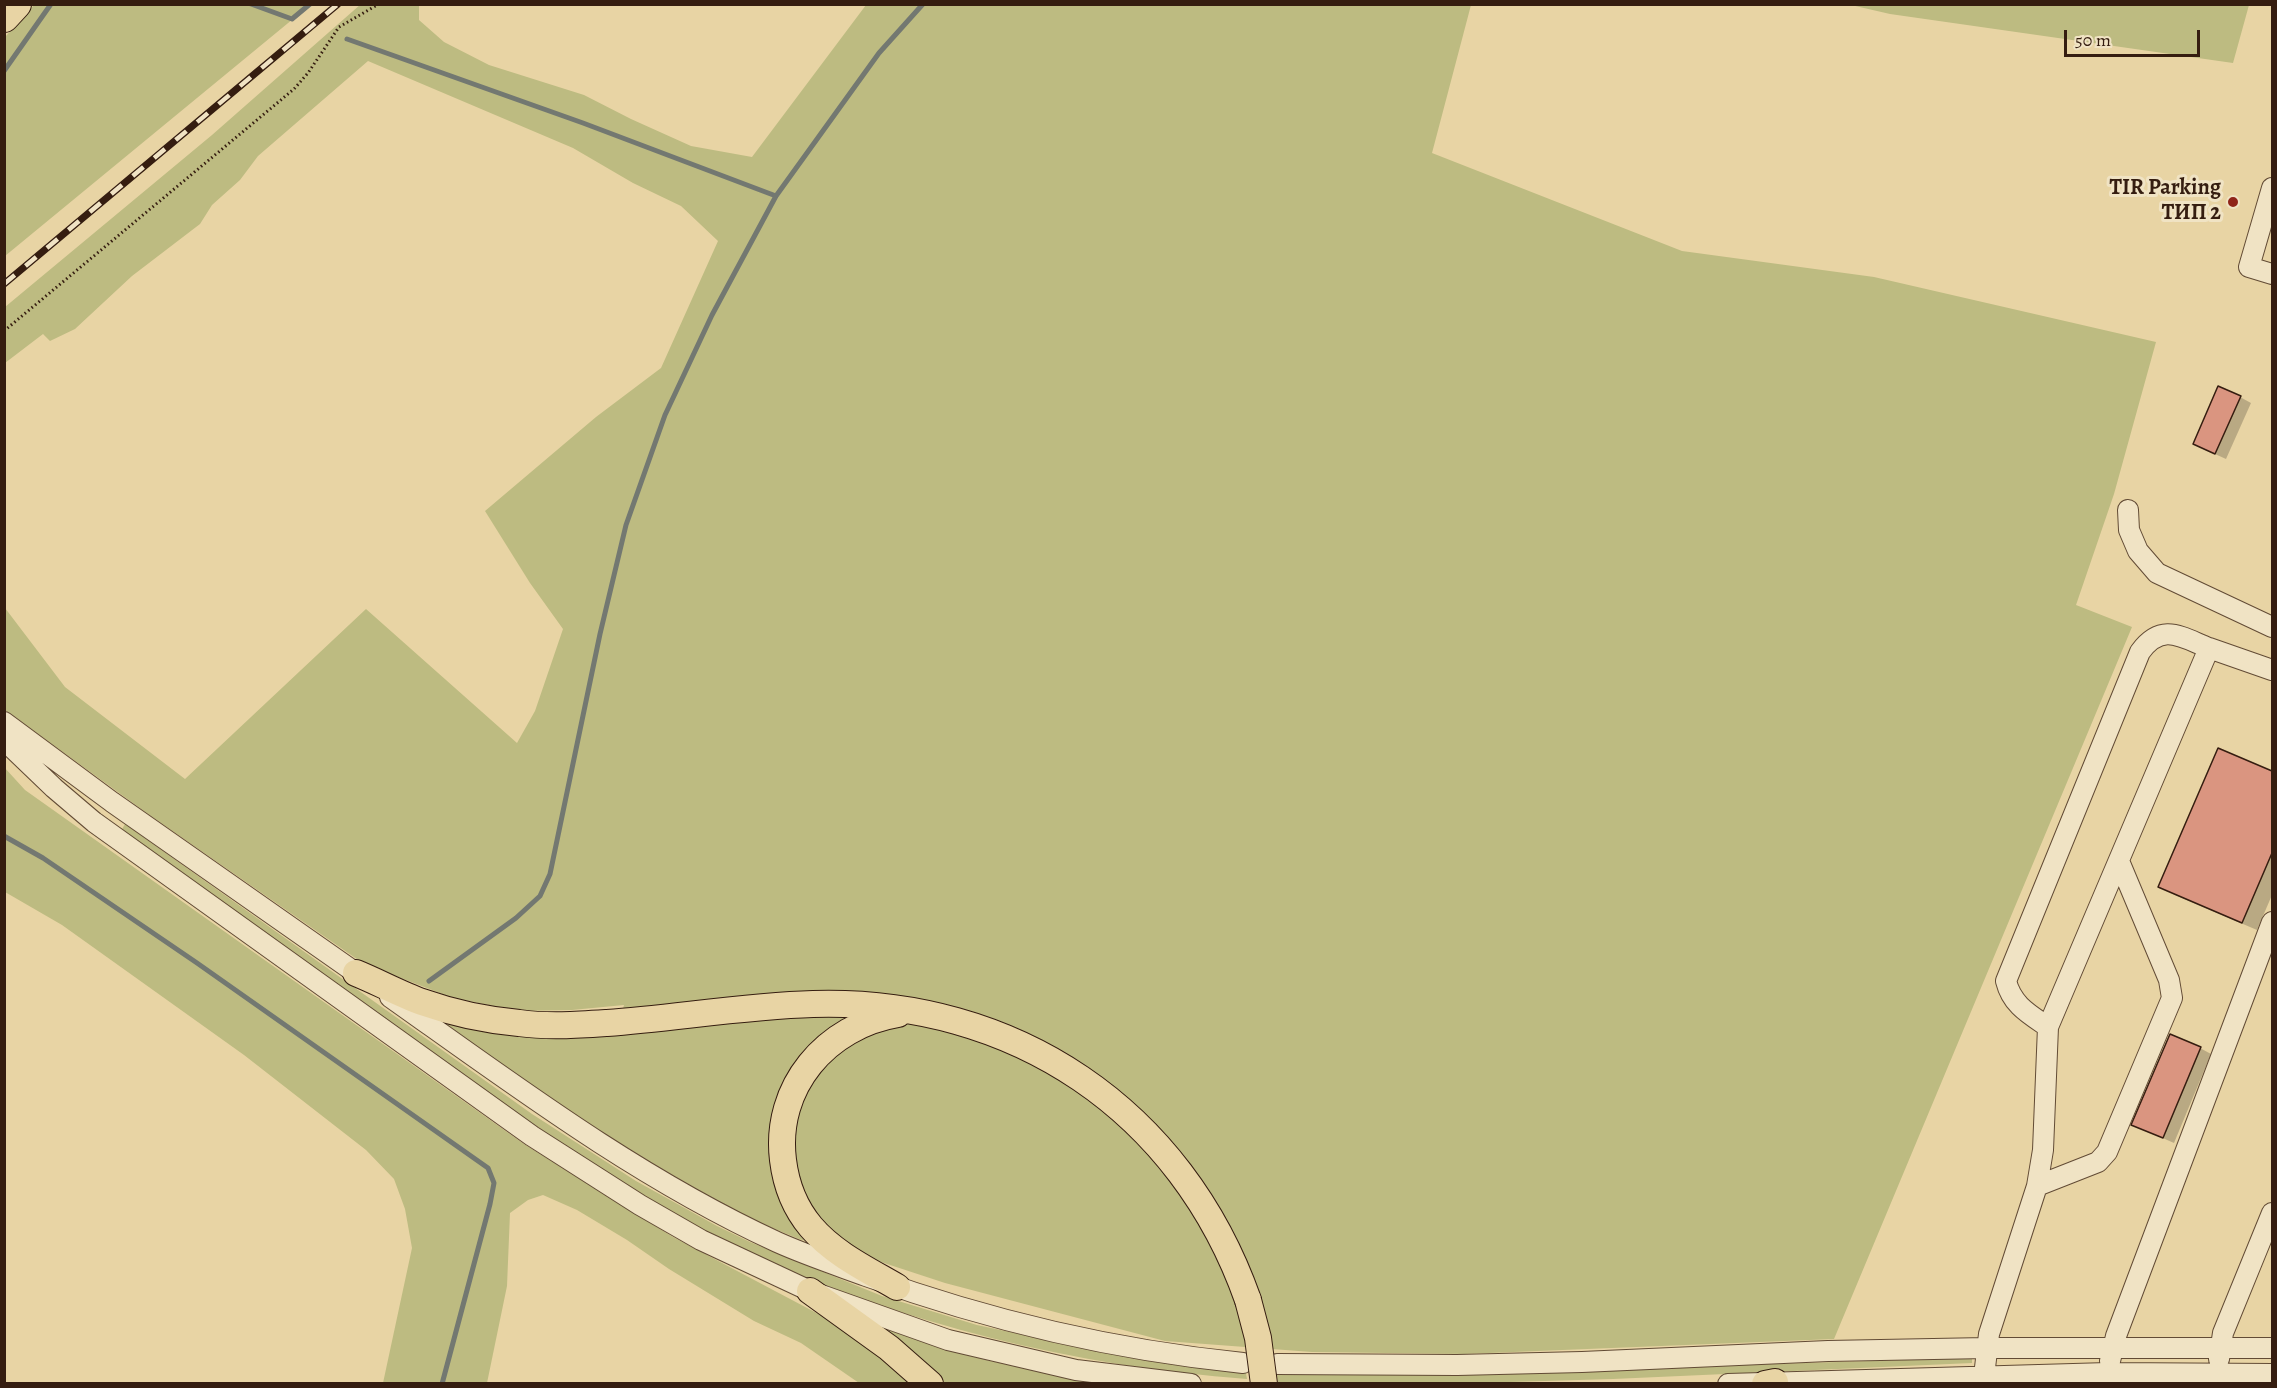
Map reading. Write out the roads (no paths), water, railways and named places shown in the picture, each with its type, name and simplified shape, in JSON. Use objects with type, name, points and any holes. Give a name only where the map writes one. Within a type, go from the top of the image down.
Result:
[{"type":"highway","points":[[4,17],[16,4]]},
{"type":"main road","points":[[356,972],[422,1002],[472,1016],[520,1024],[564,1026],[812,1004],[858,1004],[898,1007],[966,1023],[1007,1038],[1048,1058],[1111,1101],[1140,1125],[1163,1150],[1206,1209],[1237,1268],[1271,1374]]},
{"type":"main road","points":[[897,1287],[826,1243],[806,1221],[792,1198],[788,1183],[781,1145],[781,1126],[792,1092],[802,1073],[814,1058],[831,1044],[864,1023],[882,1017],[928,1014]]},
{"type":"main road","points":[[810,1291],[889,1348],[930,1383]]},
{"type":"street","points":[[2272,188],[2249,267],[2272,274]]},
{"type":"street","points":[[2128,510],[2129,530],[2138,551],[2157,573],[2272,627]]},
{"type":"street","points":[[2048,1028],[2015,1003],[2006,981],[2140,652],[2147,642],[2159,635],[2170,633],[2272,670]]},
{"type":"street","points":[[1983,1376],[1986,1348],[2037,1186],[2043,1150],[2048,1028],[2210,648]]},
{"type":"street","points":[[4,722],[122,809],[356,972],[508,1082],[659,1179],[779,1243],[897,1287],[966,1309],[1112,1345],[1243,1363]]},
{"type":"street","points":[[4,740],[54,789],[94,822],[532,1136],[640,1205],[701,1240],[810,1291],[926,1332],[1076,1370],[1191,1383]]},
{"type":"street","points":[[2037,1186],[2098,1162],[2107,1152],[2172,998],[2169,980],[2119,861]]},
{"type":"street","points":[[2108,1373],[2111,1349],[2272,922]]},
{"type":"street","points":[[2217,1373],[2223,1333],[2272,1213]]},
{"type":"street","points":[[1271,1374],[1828,1352],[1986,1348],[2272,1348]]},
{"type":"street","points":[[1728,1383],[2108,1373],[2272,1374]]},
{"type":"waterway","points":[[4,71],[51,4]]},
{"type":"waterway","points":[[251,4],[292,19],[310,4]]},
{"type":"waterway","points":[[429,981],[516,918],[540,896],[550,874],[600,634],[626,525],[665,415],[712,315],[776,196],[879,53],[923,4]]},
{"type":"waterway","points":[[347,39],[583,123],[776,196]]},
{"type":"waterway","points":[[4,836],[43,858],[197,963],[488,1168],[494,1183],[490,1204],[442,1384]]},
{"type":"railway","points":[[4,284],[338,4]]},
{"type":"place","name":"TIR Parking ТИП 2","points":[[2233,202]]}]
